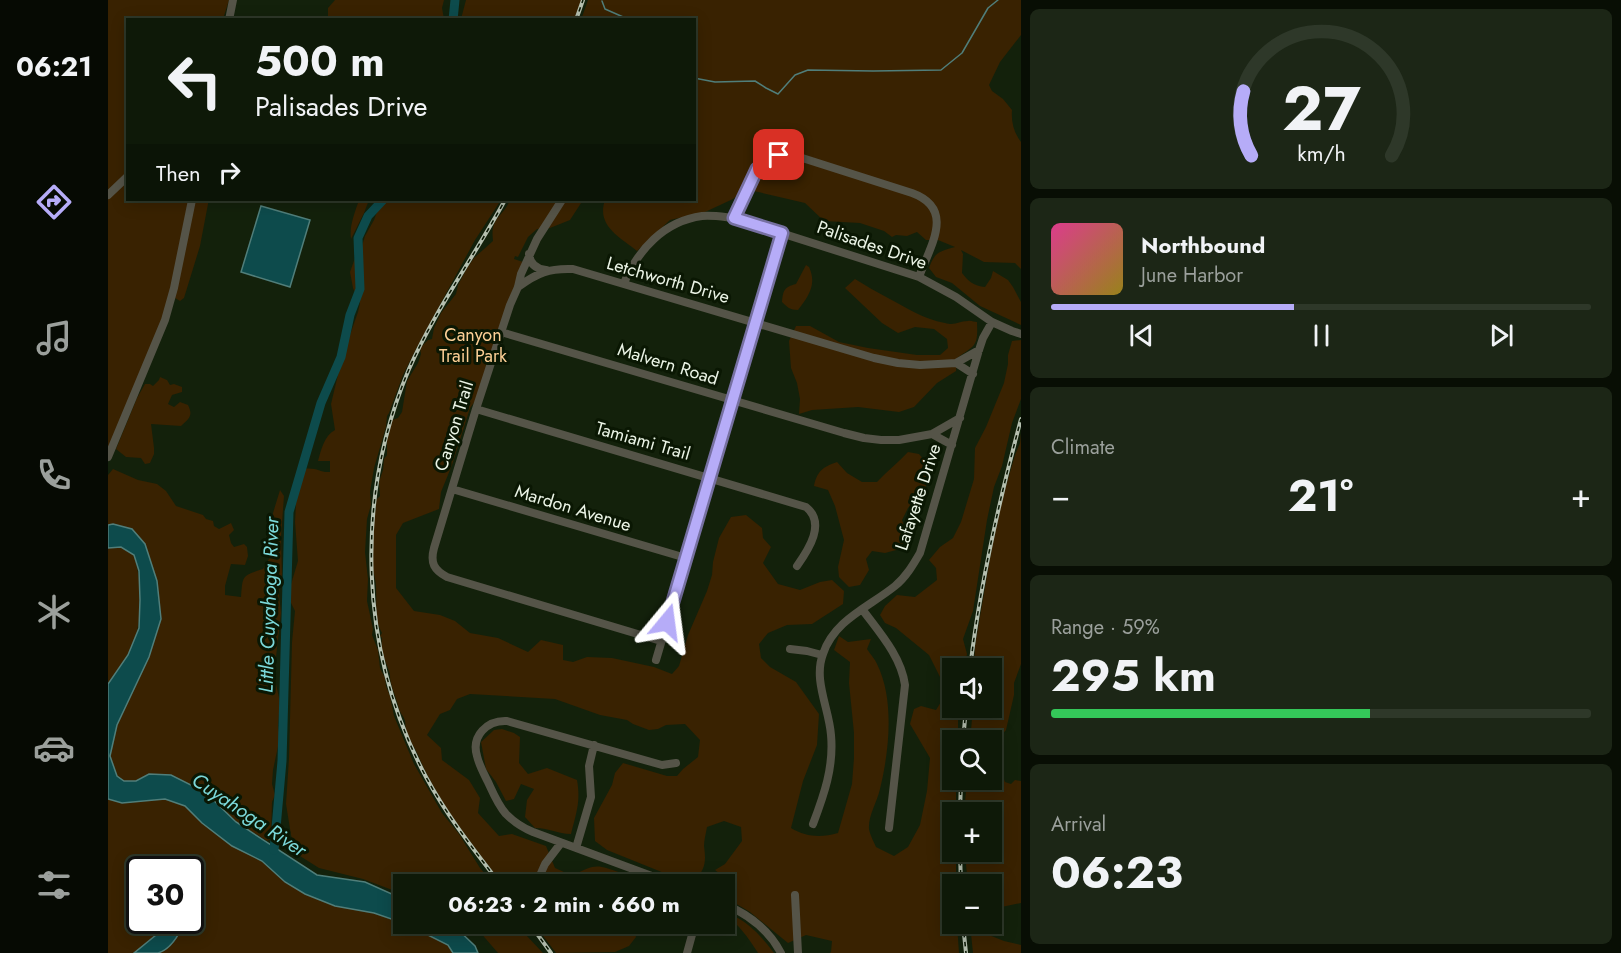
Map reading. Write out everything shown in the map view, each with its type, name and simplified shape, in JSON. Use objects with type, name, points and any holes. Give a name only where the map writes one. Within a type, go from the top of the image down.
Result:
[{"type":"street","points":[[229,18],[233,0]]},
{"type":"street","points":[[734,218],[757,169],[768,159],[779,155],[796,156],[912,193],[930,203],[938,221],[937,230],[919,277]]},
{"type":"street","points":[[108,195],[126,178]]},
{"type":"street","points":[[108,457],[165,320],[192,201]]},
{"type":"street","name":"Canyon Trail","points":[[561,201],[529,254],[510,305],[432,556],[433,565],[436,571],[447,578],[661,641]]},
{"type":"street","name":"Palisades Drive","points":[[624,283],[631,266],[639,255],[654,238],[669,227],[701,216],[734,218],[919,277],[951,293],[992,322],[1021,334]]},
{"type":"street","points":[[656,660],[782,233]]},
{"type":"street","name":"Letchworth Drive","points":[[529,254],[534,265],[539,269],[573,269],[874,358],[920,365],[956,363],[979,350]]},
{"type":"street","points":[[518,287],[546,270]]},
{"type":"street","name":"Lafayette Drive","points":[[822,655],[836,631],[846,621],[896,585],[916,561],[923,545],[979,350],[992,322]]},
{"type":"street","name":"Malvern Road","points":[[501,332],[864,438],[899,440],[932,434],[960,418]]},
{"type":"street","points":[[956,363],[973,374]]},
{"type":"street","name":"Tamiami Trail","points":[[476,409],[806,507],[816,520],[808,551],[798,566]]},
{"type":"street","points":[[932,434],[952,445]]},
{"type":"street","name":"Mardon Avenue","points":[[452,489],[686,558]]},
{"type":"street","points":[[862,609],[896,657],[905,685],[889,828]]},
{"type":"street","points":[[789,649],[822,655],[820,678],[830,721],[831,757],[826,790],[813,824]]},
{"type":"street","points":[[646,874],[525,829],[511,819],[501,808],[476,755],[476,741],[483,729],[495,722],[507,721],[662,765],[676,764]]},
{"type":"street","points":[[576,848],[591,797],[589,766],[594,745]]},
{"type":"street","points":[[541,873],[561,843]]},
{"type":"street","points":[[795,896],[798,953]]},
{"type":"street","points":[[735,910],[755,921],[782,953]]},
{"type":"street","points":[[687,953],[692,934]]},
{"type":"green space","points":[[108,0],[229,0],[223,18],[126,18],[126,201],[208,201],[208,204],[200,246],[184,298],[180,301],[175,298],[174,290],[108,457]]},
{"type":"green space","points":[[335,0],[444,0],[442,8],[444,18],[328,18],[328,8]]},
{"type":"green space","points":[[466,0],[582,0],[575,18],[461,18]]},
{"type":"green space","points":[[588,0],[1021,0],[1021,35],[1000,62],[989,85],[992,91],[1012,110],[1014,127],[1021,142],[1021,269],[1015,263],[984,262],[961,250],[963,254],[962,273],[972,283],[985,287],[993,271],[1008,280],[1021,302],[1021,325],[980,306],[952,283],[936,277],[929,268],[933,259],[941,252],[955,247],[938,240],[926,240],[917,232],[907,236],[892,237],[884,231],[860,223],[824,221],[805,203],[754,191],[739,194],[705,212],[670,220],[637,251],[617,236],[607,224],[603,209],[605,201],[696,201],[696,18],[582,18]]},
{"type":"green space","points":[[359,201],[369,201],[351,239],[352,224]]},
{"type":"green space","points":[[384,201],[500,201],[475,240],[416,349],[387,416],[370,492],[371,505],[367,519],[365,552],[368,579],[367,601],[373,629],[372,635],[378,650],[380,668],[385,678],[394,716],[414,764],[442,813],[485,874],[393,874],[393,890],[363,879],[319,868],[300,856],[295,850],[286,804],[295,611],[289,591],[298,561],[296,503],[304,469],[330,472],[330,461],[318,461],[326,440],[335,430],[331,404],[342,358],[360,303],[353,288],[350,272]]},
{"type":"green space","name":"Canyon Trail Park","points":[[510,201],[582,201],[570,220],[550,228],[537,229],[528,237],[518,257],[515,256],[514,259],[523,262],[476,400],[470,408],[441,492],[439,509],[403,523],[396,535],[396,588],[414,611],[440,615],[455,621],[470,633],[498,638],[528,652],[541,640],[563,645],[563,660],[573,662],[587,657],[612,658],[654,667],[672,674],[679,666],[688,635],[707,591],[719,538],[731,517],[746,515],[762,528],[763,538],[771,547],[763,563],[778,584],[800,590],[832,580],[844,591],[843,604],[812,624],[787,625],[768,633],[759,644],[761,658],[770,667],[796,682],[819,714],[817,745],[803,781],[791,828],[808,835],[826,836],[838,833],[852,784],[854,733],[849,683],[850,662],[834,650],[839,636],[848,642],[871,639],[867,649],[883,678],[886,694],[889,726],[886,759],[869,829],[876,847],[894,856],[908,847],[920,825],[927,791],[930,758],[910,724],[914,709],[921,706],[936,710],[942,700],[942,718],[958,718],[958,730],[942,730],[942,790],[956,790],[956,802],[942,802],[942,862],[956,862],[956,874],[942,874],[942,934],[958,934],[959,953],[830,953],[832,941],[806,935],[788,943],[750,912],[735,903],[735,874],[720,874],[715,870],[725,864],[742,841],[741,827],[724,821],[707,827],[704,865],[700,874],[667,874],[607,850],[595,841],[594,818],[612,785],[615,773],[623,763],[667,776],[677,776],[698,757],[700,740],[685,724],[666,725],[649,730],[627,720],[600,715],[555,699],[470,694],[457,699],[450,710],[440,714],[427,735],[441,748],[442,760],[469,780],[480,798],[478,813],[499,836],[512,834],[546,846],[555,868],[568,874],[495,874],[435,790],[406,732],[383,652],[373,569],[373,523],[376,500],[380,496],[379,482],[387,455],[387,437],[392,420],[398,418],[402,412],[407,381],[418,363],[420,348],[432,339],[441,313],[456,294],[467,268],[474,258],[493,241],[495,222]]},
{"type":"green space","points":[[806,265],[811,273],[811,290],[798,310],[791,309],[782,302],[784,292],[796,284]]},
{"type":"green space","points":[[855,279],[929,319],[949,324],[977,322],[975,344],[957,358],[956,371],[937,383],[914,407],[899,412],[858,407],[812,410],[799,414],[800,399],[791,368],[789,341],[796,326],[810,326],[839,342],[868,348],[917,355],[940,355],[948,348],[947,339],[934,329],[915,327],[898,333],[882,323],[845,288]]},
{"type":"green space","points":[[1021,340],[1021,399],[994,487],[987,520],[973,611],[963,639],[966,658],[942,658],[942,681],[929,655],[896,628],[885,623],[880,615],[885,606],[897,595],[915,597],[937,580],[936,568],[929,560],[940,547],[953,538],[961,522],[974,479],[975,448],[1004,383],[1012,341]]},
{"type":"green space","points":[[160,377],[167,380],[170,385],[182,387],[182,392],[172,395],[168,404],[174,407],[180,402],[188,405],[190,414],[181,426],[151,424],[154,454],[150,463],[145,464],[141,458],[126,457],[116,449],[145,384],[153,386]]},
{"type":"green space","points":[[1021,433],[1021,664],[1014,683],[1014,695],[1006,730],[1002,735],[1002,730],[971,730],[972,718],[1002,718],[1002,658],[974,658],[975,646],[1001,503]]},
{"type":"green space","points":[[908,452],[919,454],[929,470],[925,490],[908,508],[902,520],[906,532],[904,541],[900,549],[885,553],[872,551],[866,559],[869,570],[860,585],[849,587],[839,577],[838,567],[844,540],[835,506],[828,490],[814,486],[817,477],[824,468],[837,462],[847,473],[862,482],[877,482]]},
{"type":"green space","points":[[113,469],[138,480],[157,484],[166,491],[176,506],[203,515],[206,519],[213,521],[214,526],[219,529],[231,523],[234,530],[229,535],[231,543],[234,547],[244,544],[247,547],[248,556],[245,565],[231,564],[225,595],[241,597],[242,585],[247,575],[263,569],[272,554],[270,539],[273,513],[280,490],[284,496],[281,537],[282,574],[279,594],[281,613],[274,675],[280,702],[278,726],[280,737],[273,770],[272,784],[275,795],[272,802],[271,839],[267,841],[236,822],[205,792],[171,775],[149,774],[136,781],[124,781],[117,776],[110,756],[117,725],[132,691],[157,581],[108,525],[108,475]]},
{"type":"green space","points":[[121,547],[134,555],[137,567],[140,593],[139,620],[133,645],[108,684],[108,548]]},
{"type":"green space","points":[[502,729],[520,737],[519,763],[528,774],[547,768],[577,780],[578,801],[571,834],[535,828],[525,817],[527,800],[534,789],[521,784],[514,799],[506,801],[486,769],[481,742],[494,730]]},
{"type":"green space","points":[[1002,774],[1005,782],[1011,784],[1015,780],[1021,781],[1021,903],[1002,907],[1002,874],[967,874],[966,862],[1002,862],[1002,802],[965,802],[966,790],[1002,790]]},
{"type":"green space","points":[[108,799],[122,803],[166,799],[185,806],[202,823],[232,846],[262,861],[285,882],[393,919],[393,934],[427,934],[448,945],[453,953],[108,953]]},
{"type":"green space","points":[[592,867],[602,867],[621,873],[577,874]]},
{"type":"green space","points":[[735,917],[759,935],[774,953],[758,953],[735,922]]},
{"type":"green space","points":[[482,934],[526,934],[543,953],[498,953]]},
{"type":"green space","points":[[542,934],[635,934],[636,937],[629,946],[615,952],[556,953]]},
{"type":"green space","points":[[971,934],[989,934],[1021,945],[1021,953],[973,953]]},
{"type":"water","points":[[261,206],[310,220],[290,287],[241,272]]},
{"type":"water","points":[[113,524],[132,529],[145,544],[157,581],[161,619],[149,657],[117,725],[110,756],[117,776],[124,781],[136,781],[149,774],[171,775],[205,792],[236,822],[317,875],[365,882],[393,895],[393,920],[374,913],[335,906],[305,894],[285,882],[262,861],[232,846],[202,823],[185,806],[165,799],[122,803],[108,799],[108,684],[128,655],[139,628],[140,600],[139,571],[134,555],[121,547],[108,548],[108,525]]},
{"type":"water","points":[[178,934],[163,951],[134,953],[156,935]]},
{"type":"water","points":[[426,934],[462,934],[475,946],[478,953],[453,953],[448,945]]},
{"type":"waterway","name":"Little Cuyahoga River","points":[[453,18],[455,0]]},
{"type":"waterway","points":[[696,78],[715,82],[755,81],[778,94],[795,75],[808,70],[941,70],[962,53],[988,8],[998,0]]},
{"type":"waterway","points":[[602,1],[605,9],[625,18]]},
{"type":"waterway","name":"Little Cuyahoga River","points":[[274,850],[282,761],[289,512],[321,403],[341,357],[350,315],[360,289],[358,238],[368,216],[382,201]]},
{"type":"railway","points":[[577,18],[583,0]]},
{"type":"railway","points":[[493,874],[443,805],[426,777],[404,729],[387,679],[377,627],[372,575],[373,522],[379,470],[391,419],[419,347],[504,201]]},
{"type":"railway","points":[[972,658],[991,543],[1021,419]]},
{"type":"railway","points":[[964,730],[965,718]]},
{"type":"railway","points":[[960,802],[961,790]]},
{"type":"railway","points":[[960,862],[961,874]]},
{"type":"railway","points":[[537,934],[551,953]]},
{"type":"railway","points":[[964,934],[966,953]]},
{"type":"route","points":[[667,622],[782,233],[734,218],[757,169],[768,159],[779,155]]},
{"type":"water label","name":"Cuyahoga River","points":[[249,815]]}]
